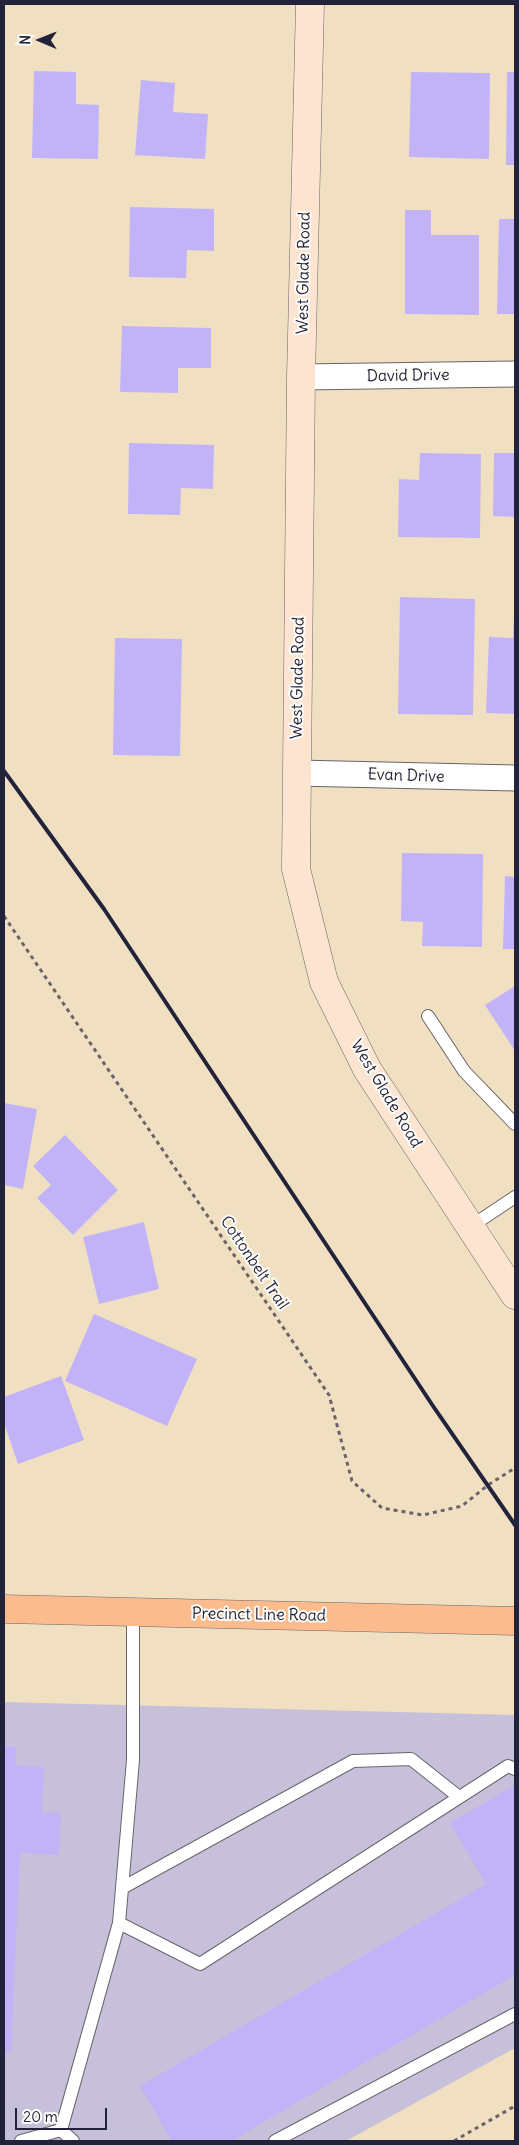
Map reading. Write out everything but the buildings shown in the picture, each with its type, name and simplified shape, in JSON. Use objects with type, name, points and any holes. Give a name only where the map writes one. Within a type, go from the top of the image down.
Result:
[{"type":"main road","name":"West Glade Road","points":[[310,4],[301,377],[296,869],[324,982],[367,1069],[515,1295]]},
{"type":"main road","name":"Precinct Line Road","points":[[4,1609],[515,1620]]},
{"type":"street","name":"David Drive","points":[[301,377],[515,374]]},
{"type":"street","name":"Evan Drive","points":[[297,773],[515,778]]},
{"type":"lane","points":[[428,1016],[464,1071],[515,1124]]},
{"type":"lane","points":[[470,1227],[515,1197]]},
{"type":"lane","points":[[61,2130],[120,1923],[133,1760],[133,1612]]},
{"type":"lane","points":[[122,1888],[354,1761],[411,1759],[459,1797]]},
{"type":"lane","points":[[120,1923],[200,1964],[508,1766],[515,1769]]},
{"type":"lane","points":[[275,2141],[515,2014]]},
{"type":"lane","points":[[21,2141],[61,2130]]},
{"type":"lane","points":[[61,2130],[73,2141]]},
{"type":"path","name":"Cottonbelt Trail","points":[[4,916],[329,1395],[352,1481],[382,1508],[423,1515],[462,1506],[488,1485],[515,1468]]},
{"type":"path","points":[[454,2141],[515,2106]]},
{"type":"shaded area","points":[[4,1702],[515,1715],[515,2048],[346,2141],[4,2141]]},
{"type":"railway","points":[[4,771],[104,909],[433,1406],[515,1525]]}]
